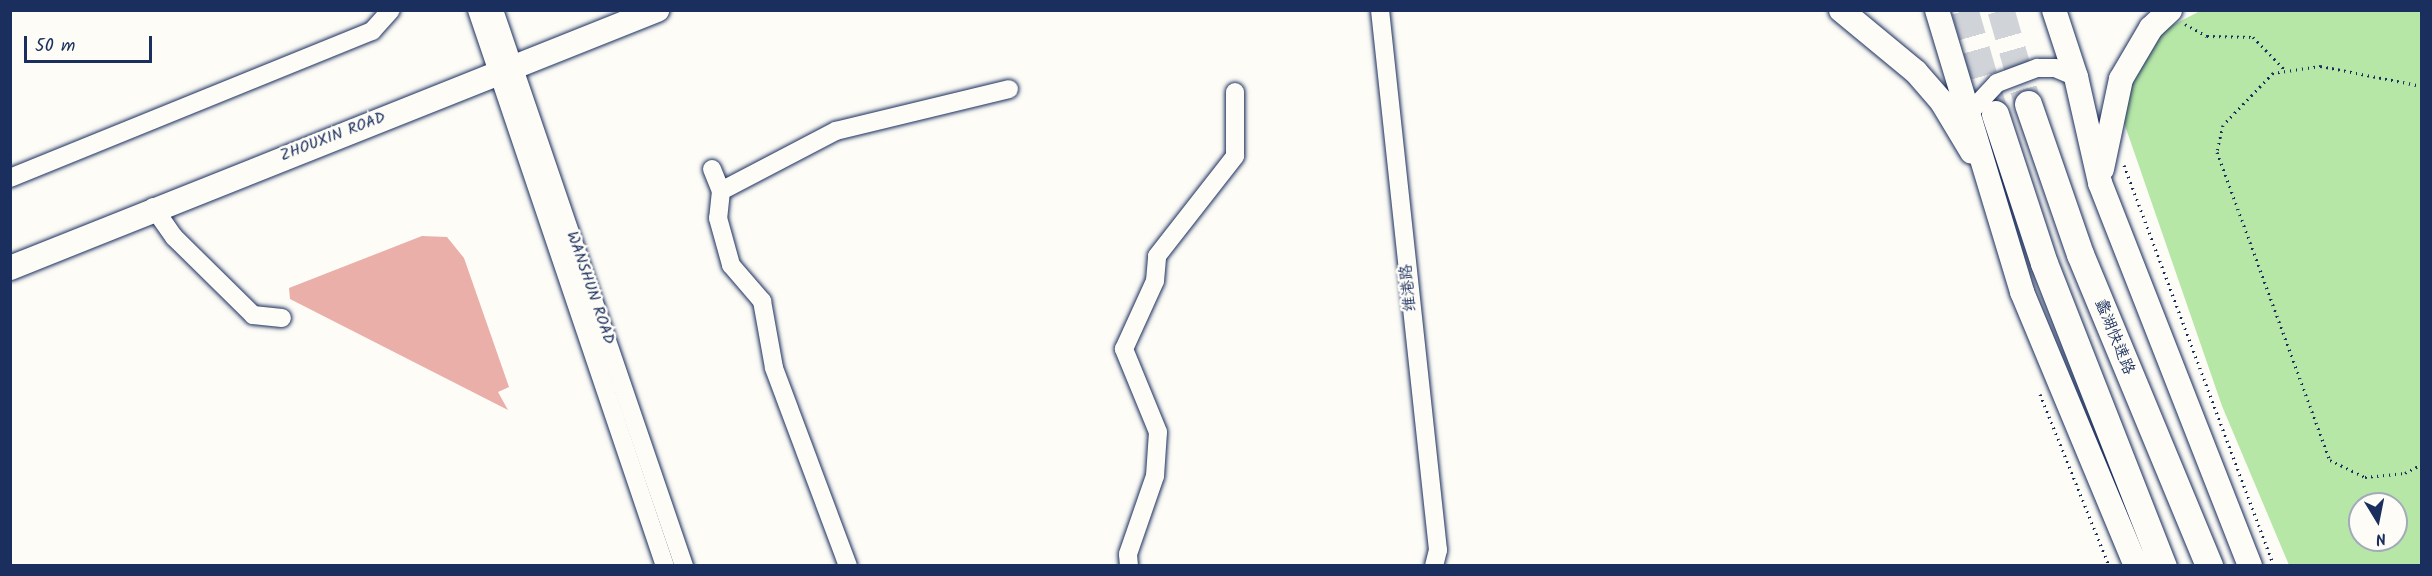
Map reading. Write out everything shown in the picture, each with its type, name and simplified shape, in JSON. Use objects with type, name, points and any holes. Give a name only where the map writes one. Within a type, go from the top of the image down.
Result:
[{"type":"highway","name":"蠡湖快速路","points":[[2028,104],[2080,254],[2209,566]]},
{"type":"highway","points":[[1983,113],[2163,566]]},
{"type":"main road","name":"ZHOUXIN ROAD","points":[[10,268],[153,207],[506,67],[636,10]]},
{"type":"main road","name":"ZHOUXIN ROAD","points":[[10,259],[657,10]]},
{"type":"main road","points":[[1841,10],[1887,44],[1942,102],[1988,187],[2022,292],[2137,564]]},
{"type":"main road","points":[[1937,10],[1983,113],[1988,187]]},
{"type":"main road","points":[[2054,10],[2076,77],[2100,183],[2250,566]]},
{"type":"main road","points":[[2100,183],[2121,79],[2151,28],[2175,14]]},
{"type":"street","points":[[10,178],[372,31],[391,10]]},
{"type":"street","name":"WANSHUN ROAD","points":[[477,10],[506,67],[684,566]]},
{"type":"street","name":"WANSHUN ROAD","points":[[495,10],[506,67],[665,566]]},
{"type":"street","name":"维港路","points":[[1371,10],[1429,550],[1425,566]]},
{"type":"street","name":"维港路","points":[[1380,10],[1438,550],[1434,566]]},
{"type":"street","points":[[1983,113],[1997,83],[2037,68],[2055,68],[2076,77]]},
{"type":"street","points":[[721,191],[836,130],[1009,89]]},
{"type":"street","points":[[1129,566],[1155,476],[1158,432],[1124,349],[1155,281],[1157,256],[1235,156],[1235,92]]},
{"type":"street","points":[[712,170],[721,191],[718,218],[731,265],[762,301],[774,368],[848,566]]},
{"type":"street","points":[[153,207],[174,237],[253,315],[282,318]]},
{"type":"path","points":[[2175,14],[2190,31],[2207,36],[2253,37],[2284,70]]},
{"type":"path","points":[[2421,86],[2322,66],[2273,73],[2223,126],[2217,152],[2330,460],[2365,477],[2405,473],[2421,464]]},
{"type":"path","points":[[2120,153],[2274,566]]},
{"type":"green space","points":[[2200,11],[2421,11],[2421,565],[2289,565],[2222,406],[2121,114],[2139,64],[2167,28]]},
{"type":"building","points":[[422,236],[447,237],[464,258],[509,387],[498,392],[508,410],[290,299],[289,288]]},
{"type":"tunnel","points":[[1965,10],[1995,114]]},
{"type":"tunnel","points":[[2001,10],[2028,104]]}]
